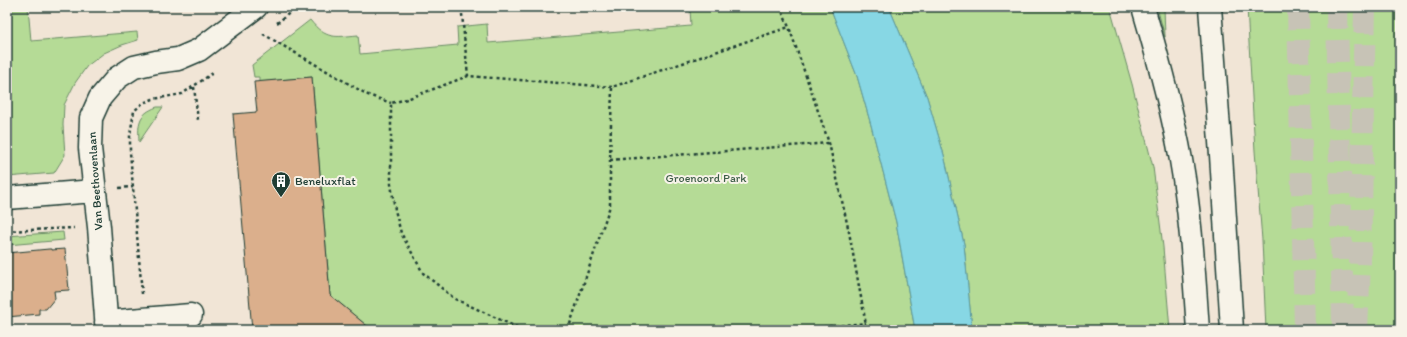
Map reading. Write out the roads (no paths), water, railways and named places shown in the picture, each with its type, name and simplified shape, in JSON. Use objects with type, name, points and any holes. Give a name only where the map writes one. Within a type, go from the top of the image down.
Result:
[{"type":"main road","name":"Van Beethovenlaan","points":[[106,326],[90,148],[91,118],[100,98],[117,78],[134,67],[178,59],[199,50],[256,7]]},
{"type":"main road","points":[[1143,7],[1164,77],[1181,161],[1191,245],[1198,330]]},
{"type":"main road","points":[[1210,7],[1232,330]]},
{"type":"main road","points":[[7,198],[94,191]]},
{"type":"main road","points":[[106,326],[144,319],[191,315]]},
{"type":"water","points":[[830,7],[889,7],[927,97],[944,155],[964,244],[972,330],[915,330],[896,222],[871,125],[857,76]]},
{"type":"tunnel","points":[[1298,7],[1305,330]]},
{"type":"tunnel","points":[[1337,7],[1343,330]]},
{"type":"tunnel","points":[[1357,330],[1360,263],[1365,7]]},
{"type":"place","name":"Beneluxflat","points":[[281,198]]},
{"type":"park label","name":"Groenoord Park","points":[[706,178]]}]
